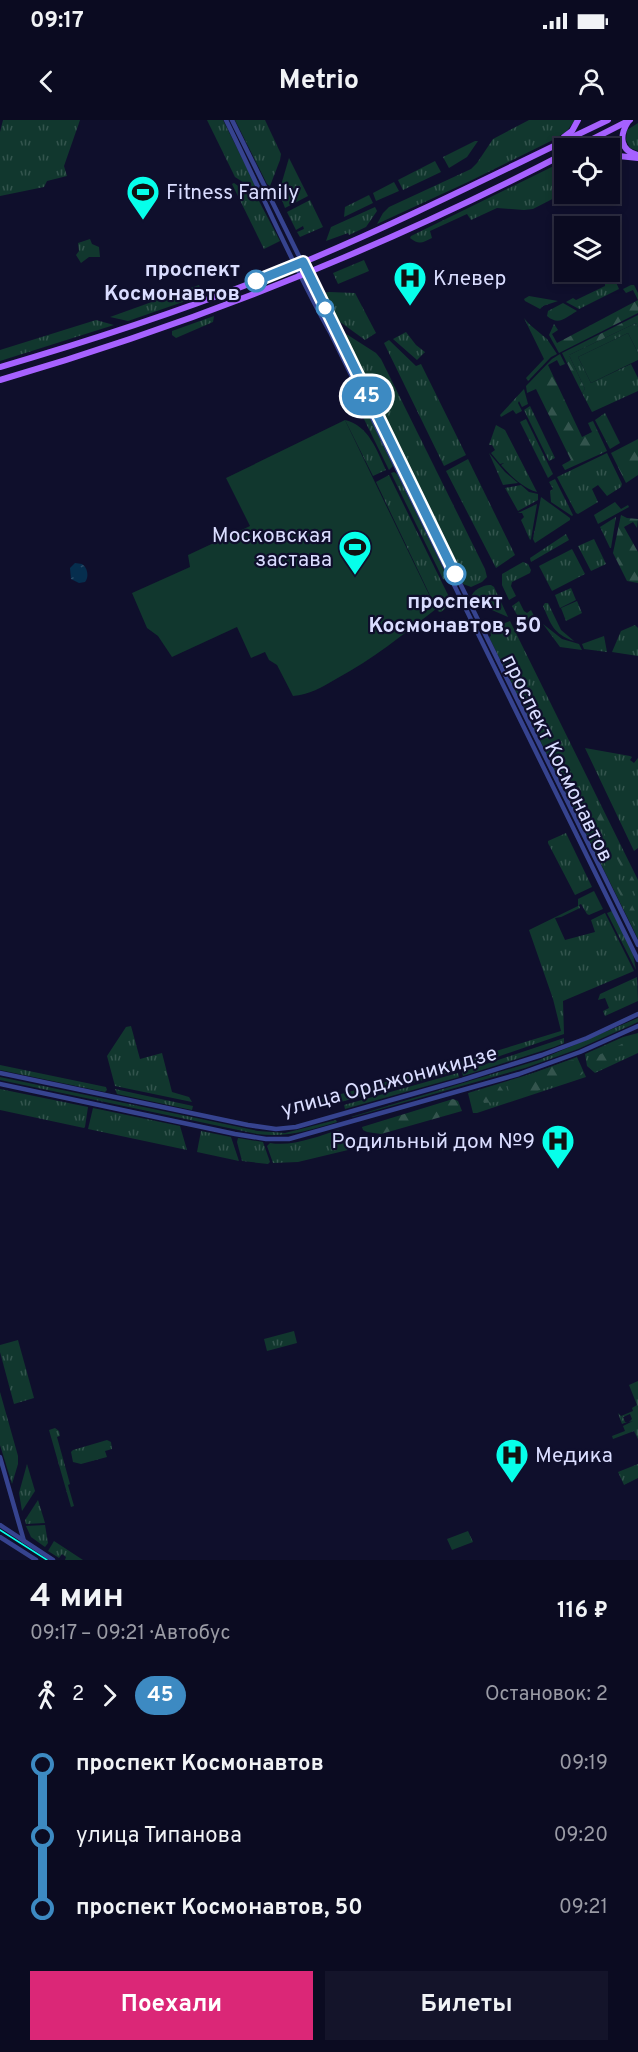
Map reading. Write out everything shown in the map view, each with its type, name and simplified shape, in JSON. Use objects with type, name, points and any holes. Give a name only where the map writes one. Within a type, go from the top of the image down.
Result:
[{"type":"main road","points":[[545,150],[549,144],[571,133],[579,120]]},
{"type":"main road","points":[[0,367],[129,327],[295,266],[454,195],[608,120]]},
{"type":"main road","points":[[595,138],[629,121]]},
{"type":"main road","points":[[629,121],[623,132],[622,142],[628,152],[638,157]]},
{"type":"main road","points":[[620,156],[638,157]]},
{"type":"main road","points":[[0,380],[166,327],[308,273],[462,205],[554,161]]},
{"type":"street","name":"проспект Космонавтов","points":[[226,120],[295,266],[331,334],[638,960]]},
{"type":"street","name":"проспект Космонавтов","points":[[232,120],[638,945]]},
{"type":"street","name":"улица Орджоникидзе","points":[[0,1073],[238,1123],[283,1129],[499,1069],[568,1046],[638,1014]]},
{"type":"street","name":"улица Орджоникидзе","points":[[0,1084],[235,1134],[266,1139],[290,1139],[519,1074],[580,1052],[638,1026]]},
{"type":"street","points":[[0,1457],[24,1541],[19,1549]]},
{"type":"street","points":[[0,1525],[54,1560]]},
{"type":"street","points":[[0,1537],[36,1560]]},
{"type":"green space","points":[[3,120],[80,120],[64,166],[67,176],[47,181],[44,187],[0,196],[0,132]]},
{"type":"green space","points":[[207,120],[223,120],[256,186],[255,190],[235,177]]},
{"type":"green space","points":[[235,120],[265,120],[281,154],[270,186],[267,184]]},
{"type":"green space","points":[[529,120],[575,120],[566,132],[551,141],[377,224],[389,207],[471,169],[493,139]]},
{"type":"green space","points":[[638,123],[638,151],[630,148],[626,140],[627,130]]},
{"type":"green space","points":[[478,141],[467,157],[449,168],[443,157]]},
{"type":"green space","points":[[289,158],[308,196],[285,208],[279,192]]},
{"type":"green space","points":[[435,161],[441,172],[403,190],[398,180]]},
{"type":"green space","points":[[554,166],[554,198],[533,209],[497,208],[471,220],[467,214],[430,231],[432,238],[426,241],[416,242],[410,238]]},
{"type":"green space","points":[[394,182],[399,191],[376,201],[373,193]]},
{"type":"green space","points":[[234,183],[259,201],[280,241],[264,249],[232,184]]},
{"type":"green space","points":[[369,195],[373,203],[344,217],[345,207]]},
{"type":"green space","points":[[310,200],[323,227],[300,237],[297,232],[304,229],[303,226],[296,230],[287,212]]},
{"type":"green space","points":[[375,207],[377,211],[366,227],[349,235],[348,233],[326,241],[331,227]]},
{"type":"green space","points":[[90,239],[92,244],[99,247],[100,257],[89,257],[81,263],[76,255],[79,251],[78,243]]},
{"type":"green space","points":[[364,260],[369,271],[338,284],[333,273]]},
{"type":"green space","points":[[605,282],[616,282],[619,289],[579,309],[566,302],[573,298],[576,300],[605,286]]},
{"type":"green space","points":[[199,285],[203,295],[128,321],[110,317]]},
{"type":"green space","points":[[634,285],[638,293],[638,300],[633,290],[626,293],[623,289]]},
{"type":"green space","points":[[323,293],[355,293],[376,333],[365,340],[336,319]]},
{"type":"green space","points":[[529,296],[558,301],[540,309],[525,301],[524,299]]},
{"type":"green space","points":[[638,300],[638,313],[559,353],[549,335],[554,324],[558,330],[552,334],[557,343]]},
{"type":"green space","points":[[563,303],[577,311],[559,321],[547,316],[548,311]]},
{"type":"green space","points":[[638,315],[638,327],[636,323],[569,355],[585,389],[582,393],[562,353]]},
{"type":"green space","points":[[214,316],[213,322],[176,338],[172,335],[172,331]]},
{"type":"green space","points":[[524,318],[547,339],[557,354],[551,357],[528,381],[526,378],[544,359]]},
{"type":"green space","points":[[96,320],[114,325],[0,361],[0,350]]},
{"type":"green space","points":[[636,323],[638,353],[628,333],[578,357],[591,383],[631,364],[638,378],[638,391],[592,412],[582,393],[585,389],[569,355]]},
{"type":"green space","points":[[340,330],[376,353],[381,359],[485,569],[487,577],[482,582],[471,587],[463,584]]},
{"type":"green space","points":[[406,332],[425,352],[417,360],[393,339]]},
{"type":"green space","points":[[628,333],[638,353],[638,360],[591,383],[578,357]]},
{"type":"green space","points":[[389,340],[416,366],[421,364],[466,455],[444,466],[384,343]]},
{"type":"green space","points":[[560,354],[565,364],[560,366],[557,360],[548,365],[582,437],[592,432],[588,423],[593,421],[607,451],[565,470],[562,465],[571,460],[536,389],[527,393],[526,386],[552,359]]},
{"type":"green space","points":[[524,389],[528,404],[522,407],[519,401],[522,411],[516,414],[513,410],[501,417],[500,415]]},
{"type":"green space","points":[[530,406],[555,458],[549,461],[524,410]]},
{"type":"green space","points":[[366,410],[393,466],[389,470],[360,411]]},
{"type":"green space","points":[[605,413],[620,443],[610,449],[595,420]]},
{"type":"green space","points":[[526,419],[553,474],[548,478],[520,422]]},
{"type":"green space","points":[[345,420],[360,427],[371,439],[386,470],[373,476]]},
{"type":"green space","points":[[345,420],[436,609],[363,663],[320,688],[299,695],[293,696],[277,665],[269,660],[265,652],[251,658],[237,627],[172,657],[158,636],[147,628],[132,593],[190,567],[188,555],[250,526],[226,478]]},
{"type":"green space","points":[[496,425],[505,430],[537,492],[518,481],[501,465],[504,463],[500,464],[491,453],[495,450],[492,445],[489,445]]},
{"type":"green space","points":[[638,439],[638,475],[626,483],[611,453]]},
{"type":"green space","points":[[489,453],[505,472],[518,483],[503,485]]},
{"type":"green space","points":[[607,453],[622,484],[621,487],[607,496],[598,485],[592,489],[598,502],[578,514],[557,477]]},
{"type":"green space","points":[[468,459],[515,555],[496,568],[446,471]]},
{"type":"green space","points":[[394,472],[450,582],[443,579],[391,473]]},
{"type":"green space","points":[[389,475],[452,603],[441,612],[436,608],[376,482]]},
{"type":"green space","points":[[555,479],[572,516],[551,502],[550,491],[553,489],[549,482]]},
{"type":"green space","points":[[521,485],[529,492],[538,494],[538,500],[518,511],[505,488]]},
{"type":"green space","points":[[541,497],[570,520],[535,543],[533,539]]},
{"type":"green space","points":[[615,502],[621,509],[628,505],[629,507],[598,524],[594,515]]},
{"type":"green space","points":[[537,504],[530,540],[521,520],[524,517],[522,513],[518,513]]},
{"type":"green space","points":[[621,515],[638,519],[637,528],[633,522],[624,527],[638,552],[638,583],[627,581],[613,553]]},
{"type":"green space","points":[[616,517],[611,548],[610,548],[600,527]]},
{"type":"green space","points":[[566,534],[569,540],[531,562],[530,558]]},
{"type":"green space","points":[[594,539],[606,564],[591,571],[578,546]]},
{"type":"green space","points":[[572,549],[585,574],[552,591],[539,566]]},
{"type":"green space","points":[[523,562],[528,564],[530,573],[512,582],[511,586],[516,596],[509,600],[502,585],[502,574]]},
{"type":"green space","points":[[491,585],[508,617],[471,601],[472,594],[477,589]]},
{"type":"green space","points":[[571,588],[576,600],[560,608],[555,595]]},
{"type":"green space","points":[[519,601],[524,611],[527,613],[531,610],[535,618],[521,622],[512,606]]},
{"type":"green space","points":[[577,601],[582,613],[566,621],[561,608]]},
{"type":"green space","points":[[548,603],[561,630],[574,641],[557,632],[543,606]]},
{"type":"green space","points":[[510,621],[638,880],[638,939],[489,637],[491,636],[490,629]]},
{"type":"green space","points":[[543,624],[562,639],[579,644],[582,650],[560,647]]},
{"type":"green space","points":[[635,625],[638,628],[638,656],[612,652],[621,631]]},
{"type":"green space","points":[[604,636],[607,652],[584,649],[582,644]]},
{"type":"green space","points":[[585,748],[630,756],[632,757],[630,760],[634,763],[638,758],[638,848],[634,851]]},
{"type":"green space","points":[[580,806],[584,809],[638,917],[638,931],[579,811]]},
{"type":"green space","points":[[596,810],[600,812],[638,888],[638,900],[594,813]]},
{"type":"green space","points":[[566,833],[592,887],[575,895],[548,843]]},
{"type":"green space","points":[[594,891],[603,909],[589,915],[581,904],[580,908],[555,918],[565,940],[595,932],[591,920],[605,913],[634,971],[563,1001],[564,1034],[462,1069],[460,1062],[561,1031],[553,999],[529,930],[578,906],[578,899]]},
{"type":"green space","points":[[612,911],[633,954],[636,970],[607,913]]},
{"type":"green space","points":[[637,977],[638,1001],[605,1016],[603,1011],[609,1008],[605,998],[598,1000],[600,994]]},
{"type":"green space","points":[[638,1018],[638,1022],[578,1049],[525,1068],[351,1117],[539,1060]]},
{"type":"green space","points":[[131,1026],[140,1059],[162,1053],[172,1092],[189,1097],[192,1102],[115,1086],[107,1056],[126,1027]]},
{"type":"green space","points":[[638,1033],[638,1053],[595,1073],[587,1066],[585,1054],[623,1037]]},
{"type":"green space","points":[[638,1035],[638,1048],[593,1069],[587,1065],[587,1061]]},
{"type":"green space","points":[[564,1038],[564,1043],[554,1047],[463,1076],[462,1072]]},
{"type":"green space","points":[[577,1057],[586,1077],[473,1113],[468,1093]]},
{"type":"green space","points":[[577,1060],[583,1073],[581,1075],[521,1097],[509,1092],[508,1082],[567,1061]]},
{"type":"green space","points":[[456,1063],[457,1071],[318,1108],[315,1101]]},
{"type":"green space","points":[[0,1065],[106,1087],[107,1090],[105,1092],[0,1070]]},
{"type":"green space","points":[[458,1073],[459,1077],[345,1109],[344,1105]]},
{"type":"green space","points":[[0,1077],[258,1131],[285,1133],[336,1120],[337,1122],[288,1134],[257,1134],[0,1080]]},
{"type":"green space","points":[[500,1086],[508,1098],[507,1101],[484,1103],[480,1091]]},
{"type":"green space","points":[[0,1089],[88,1107],[85,1127],[0,1110]]},
{"type":"green space","points":[[115,1089],[193,1106],[192,1110],[117,1094]]},
{"type":"green space","points":[[453,1099],[458,1101],[462,1111],[381,1134],[367,1132],[362,1127]]},
{"type":"green space","points":[[93,1108],[180,1126],[187,1150],[88,1129]]},
{"type":"green space","points":[[339,1130],[348,1150],[298,1162],[273,1163],[267,1146],[270,1143],[288,1144]]},
{"type":"green space","points":[[201,1131],[231,1137],[239,1161],[197,1152]]},
{"type":"green space","points":[[238,1138],[263,1142],[270,1162],[268,1164],[242,1161]]},
{"type":"green space","points":[[294,1331],[297,1343],[267,1351],[264,1339]]},
{"type":"green space","points":[[18,1340],[34,1398],[14,1404],[0,1345]]},
{"type":"green space","points":[[638,1381],[638,1439],[634,1431],[613,1439],[612,1436],[625,1431],[623,1426],[633,1421],[629,1422],[632,1419],[630,1414],[623,1417],[627,1422],[622,1424],[618,1413],[621,1416],[633,1411],[632,1408],[637,1405],[629,1385]]},
{"type":"green space","points":[[0,1392],[18,1456],[12,1484],[0,1445]]},
{"type":"green space","points":[[55,1428],[59,1431],[60,1436],[57,1437],[70,1484],[68,1485],[74,1506],[71,1507],[49,1430]]},
{"type":"green space","points":[[107,1440],[111,1442],[112,1449],[105,1451],[107,1457],[81,1464],[73,1462],[71,1452],[73,1450]]},
{"type":"green space","points":[[27,1464],[35,1491],[22,1511],[19,1493]]},
{"type":"green space","points":[[638,1464],[638,1478],[624,1485],[618,1472]]},
{"type":"green space","points":[[38,1500],[45,1523],[26,1524],[25,1520]]},
{"type":"green space","points":[[45,1525],[48,1543],[45,1547],[31,1537],[26,1526]]},
{"type":"green space","points":[[468,1531],[473,1542],[452,1550],[447,1539]]},
{"type":"green space","points":[[54,1541],[83,1560],[65,1560],[66,1557],[62,1554],[59,1558],[48,1551]]},
{"type":"water","points":[[75,563],[82,564],[86,568],[85,582],[79,583],[71,579],[70,568]]},
{"type":"tram line","points":[[0,1530],[47,1560]]},
{"type":"bus line","name":"45","points":[[256,281],[303,262],[455,574]]},
{"type":"place","name":"Fitness Family","points":[[143,221]]},
{"type":"place","name":"проспект Космонавтов","points":[[256,281]]},
{"type":"place","name":"Клевер","points":[[410,307]]},
{"type":"place","name":"проспект Космонавтов, 50","points":[[455,574]]},
{"type":"place","name":"Московская застава","points":[[355,576]]},
{"type":"place","name":"Родильный дом №9","points":[[558,1170]]},
{"type":"place","name":"Медика","points":[[512,1484]]}]
